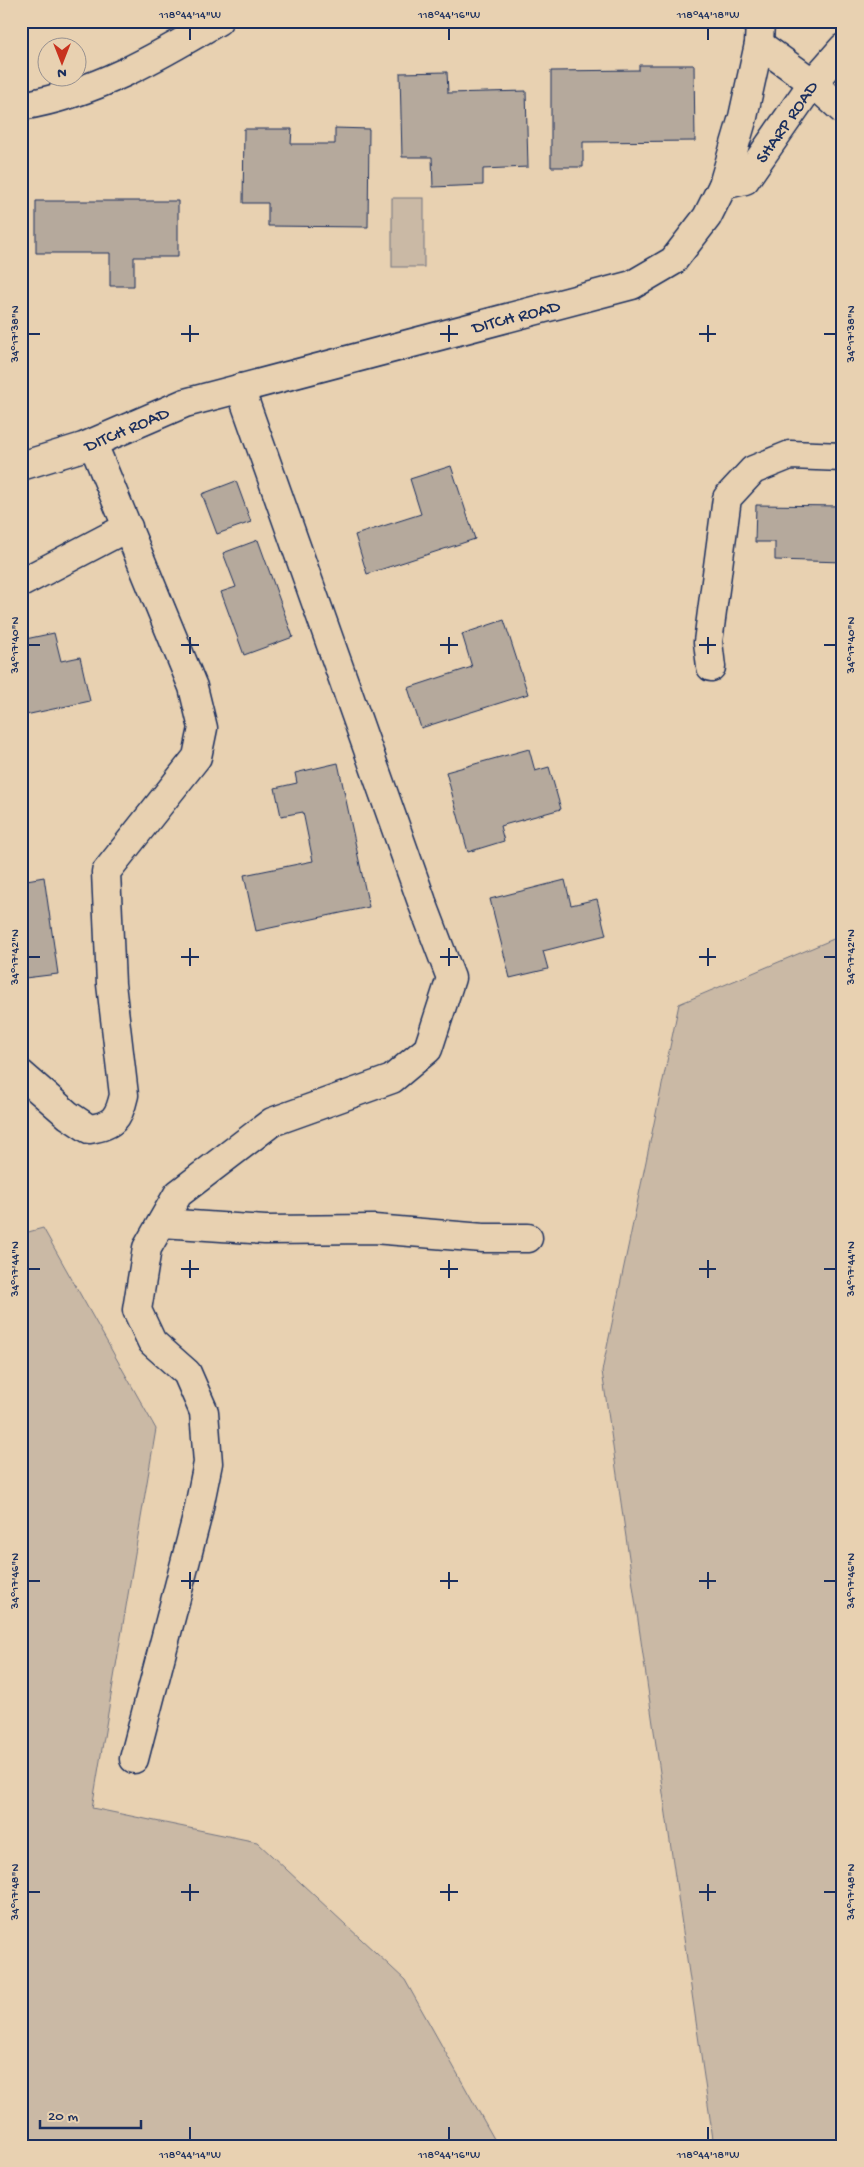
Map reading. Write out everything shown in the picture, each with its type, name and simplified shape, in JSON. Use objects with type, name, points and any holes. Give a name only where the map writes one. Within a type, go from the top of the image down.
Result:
[{"type":"street","points":[[21,106],[42,102],[103,83],[148,62],[218,21]]},
{"type":"street","points":[[759,33],[843,110]]},
{"type":"street","name":"DITCH ROAD","points":[[21,466],[93,444],[185,403],[632,285],[673,261],[706,217],[723,185],[743,117],[759,33]]},
{"type":"street","name":"SHARP ROAD","points":[[723,185],[745,180],[813,83],[843,48]]},
{"type":"street","points":[[134,1759],[198,1517],[208,1463],[204,1412],[187,1373],[152,1342],[137,1310],[147,1248],[178,1194],[272,1122],[392,1079],[421,1055],[428,1048],[451,978],[240,388]]},
{"type":"street","points":[[21,1074],[68,1115],[89,1129],[106,1126],[120,1112],[124,1095],[111,984],[106,872],[198,757],[203,728],[193,687],[93,444]]},
{"type":"street","points":[[711,667],[708,642],[727,498],[753,470],[790,455],[843,457]]},
{"type":"street","points":[[21,583],[128,527]]},
{"type":"street","points":[[162,1223],[264,1230],[374,1229],[484,1238],[528,1238]]},
{"type":"shaded area","points":[[392,198],[424,198],[424,267],[392,267]]},
{"type":"shaded area","points":[[843,935],[843,2146],[714,2146],[602,1371],[679,1004]]},
{"type":"shaded area","points":[[43,1228],[156,1429],[92,1808],[257,1842],[405,1980],[498,2146],[21,2146],[21,1234]]},
{"type":"building","points":[[639,65],[694,65],[695,141],[583,142],[583,167],[551,167],[551,71],[639,70]]},
{"type":"building","points":[[447,72],[448,93],[526,91],[528,167],[483,169],[483,185],[433,187],[432,157],[402,157],[400,73]]},
{"type":"building","points":[[335,128],[369,129],[368,227],[268,226],[268,203],[243,203],[244,129],[292,129],[291,144],[335,144]]},
{"type":"building","points":[[36,201],[178,201],[178,257],[134,257],[134,286],[110,286],[110,253],[36,253]]},
{"type":"building","points":[[451,466],[475,539],[367,574],[355,535],[421,514],[410,479]]},
{"type":"building","points":[[236,481],[251,522],[217,534],[202,494]]},
{"type":"building","points":[[756,505],[843,506],[843,562],[775,560],[775,542],[755,542]]},
{"type":"building","points":[[258,540],[293,637],[244,655],[221,592],[236,587],[223,553]]},
{"type":"building","points":[[504,620],[528,694],[421,728],[408,688],[472,667],[462,634]]},
{"type":"building","points":[[54,633],[61,661],[80,657],[90,701],[21,716],[21,640]]},
{"type":"building","points":[[529,749],[535,771],[549,767],[561,809],[500,826],[504,841],[468,852],[446,772]]},
{"type":"building","points":[[338,763],[369,907],[256,931],[244,875],[313,861],[303,812],[281,816],[275,788],[297,783],[295,773]]},
{"type":"building","points":[[44,877],[58,974],[25,978],[23,968],[21,969],[21,881]]},
{"type":"building","points":[[565,880],[571,905],[597,899],[606,935],[543,951],[548,969],[510,978],[490,899]]}]
